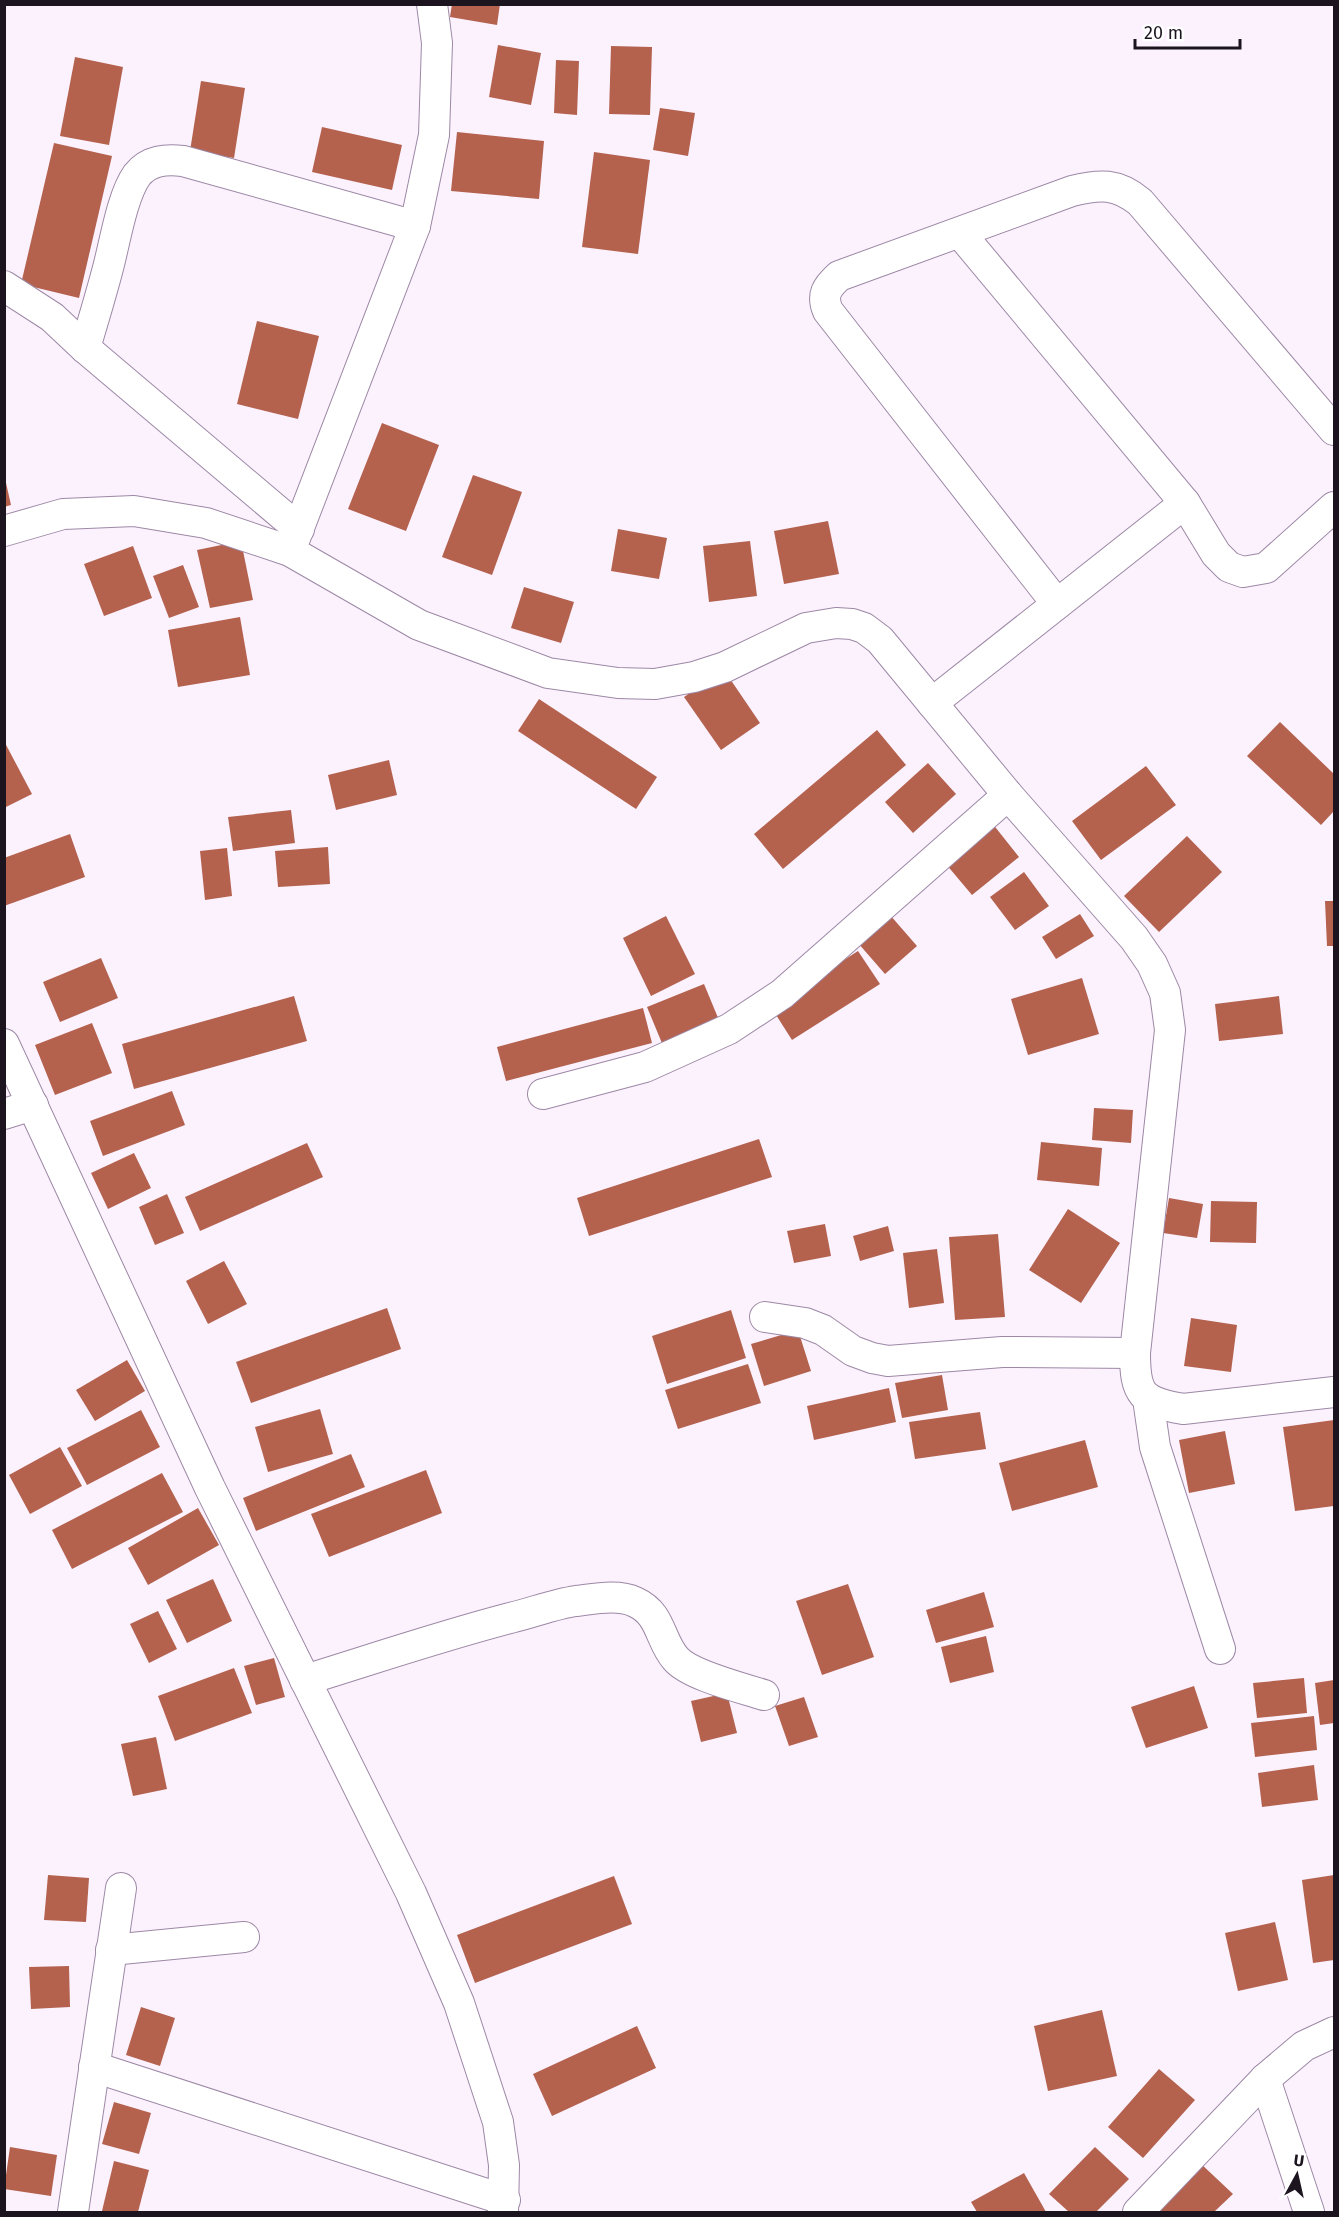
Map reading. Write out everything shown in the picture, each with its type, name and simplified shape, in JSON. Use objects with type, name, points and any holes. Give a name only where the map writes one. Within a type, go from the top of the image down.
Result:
[{"type":"street","points":[[294,540],[416,226],[434,135],[437,43],[432,4]]},
{"type":"street","points":[[85,348],[124,204],[137,176],[151,163],[166,159],[183,161],[416,226]]},
{"type":"street","points":[[1057,604],[828,311],[824,302],[825,292],[839,276],[1072,190],[1095,186],[1128,191],[1140,202],[1335,430]]},
{"type":"street","points":[[960,233],[1185,503],[1215,554],[1229,567],[1243,572],[1266,568],[1335,507]]},
{"type":"street","points":[[4,286],[52,317],[294,540],[419,625],[548,673],[618,683],[655,684],[694,677],[726,667],[765,650],[806,628],[836,622],[864,628],[880,640],[1008,795],[1134,938],[1152,964],[1165,993],[1170,1030],[1135,1353],[1135,1377],[1148,1400],[1155,1447],[1220,1649]]},
{"type":"street","points":[[932,703],[1185,503]]},
{"type":"street","points":[[4,531],[63,514],[134,511],[294,540]]},
{"type":"street","points":[[543,1094],[645,1067],[729,1029],[782,994],[1008,795]]},
{"type":"street","points":[[4,1044],[210,1488],[411,1893],[459,2002],[498,2122],[504,2165],[504,2206],[94,2067]]},
{"type":"street","points":[[4,1114],[33,1105]]},
{"type":"street","points":[[765,1317],[805,1323],[823,1330],[853,1352],[888,1361],[1002,1352],[1135,1353]]},
{"type":"street","points":[[1148,1400],[1162,1406],[1183,1409],[1335,1392]]},
{"type":"street","points":[[305,1680],[485,1625],[574,1601],[607,1598],[634,1601],[650,1612],[669,1650],[678,1661],[711,1678],[764,1695]]},
{"type":"street","points":[[73,2212],[121,1888]]},
{"type":"street","points":[[111,1950],[244,1937]]},
{"type":"street","points":[[1138,2212],[1265,2079],[1304,2046],[1335,2032]]},
{"type":"street","points":[[1265,2079],[1309,2212]]},
{"type":"building","points":[[452,4],[500,4],[497,25],[450,17]]},
{"type":"building","points":[[498,45],[541,53],[531,105],[489,97]]},
{"type":"building","points":[[611,46],[652,47],[650,115],[609,114]]},
{"type":"building","points":[[75,57],[123,67],[109,145],[60,136]]},
{"type":"building","points":[[556,60],[579,61],[577,115],[554,113]]},
{"type":"building","points":[[201,81],[245,88],[234,158],[190,151]]},
{"type":"building","points":[[660,108],[695,113],[688,156],[653,150]]},
{"type":"building","points":[[322,127],[402,145],[392,190],[312,172]]},
{"type":"building","points":[[457,132],[544,141],[539,199],[451,191]]},
{"type":"building","points":[[54,143],[112,156],[79,298],[21,284]]},
{"type":"building","points":[[594,152],[650,160],[638,254],[582,247]]},
{"type":"building","points":[[257,321],[319,336],[298,419],[237,404]]},
{"type":"building","points":[[382,423],[439,445],[406,531],[348,509]]},
{"type":"building","points":[[4,474],[11,505],[4,507]]},
{"type":"building","points":[[473,475],[522,492],[492,575],[442,557]]},
{"type":"building","points":[[828,521],[839,574],[784,584],[774,531]]},
{"type":"building","points":[[618,529],[667,538],[659,579],[611,571]]},
{"type":"building","points":[[241,541],[253,600],[210,608],[197,550]]},
{"type":"building","points":[[750,541],[757,596],[709,602],[703,546]]},
{"type":"building","points":[[133,546],[152,598],[104,616],[84,564]]},
{"type":"building","points":[[183,565],[199,607],[169,618],[153,576]]},
{"type":"building","points":[[524,587],[574,602],[561,643],[511,628]]},
{"type":"building","points":[[240,617],[250,675],[178,687],[168,630]]},
{"type":"building","points":[[724,670],[760,723],[721,750],[684,697]]},
{"type":"building","points":[[539,699],[657,777],[636,809],[518,731]]},
{"type":"building","points":[[1280,722],[1334,774],[1334,811],[1321,825],[1247,756]]},
{"type":"building","points":[[877,730],[906,765],[783,869],[754,834]]},
{"type":"building","points":[[4,741],[32,794],[4,808]]},
{"type":"building","points":[[389,760],[397,795],[336,810],[328,775]]},
{"type":"building","points":[[928,763],[956,794],[913,833],[885,802]]},
{"type":"building","points":[[1146,766],[1176,805],[1101,860],[1072,821]]},
{"type":"building","points":[[291,810],[295,843],[233,851],[228,817]]},
{"type":"building","points":[[988,818],[1019,857],[972,895],[940,857]]},
{"type":"building","points":[[70,834],[85,877],[4,906],[4,858]]},
{"type":"building","points":[[1187,836],[1222,872],[1159,932],[1124,896]]},
{"type":"building","points":[[328,847],[330,884],[278,887],[275,851]]},
{"type":"building","points":[[227,848],[232,896],[205,900],[200,851]]},
{"type":"building","points":[[1024,872],[1049,906],[1015,930],[990,897]]},
{"type":"building","points":[[1325,901],[1334,901],[1334,946],[1327,946]]},
{"type":"building","points":[[1080,914],[1094,936],[1056,959],[1042,937]]},
{"type":"building","points":[[890,915],[917,946],[885,974],[858,943]]},
{"type":"building","points":[[666,916],[695,974],[651,996],[623,938]]},
{"type":"building","points":[[858,951],[880,984],[792,1040],[771,1007]]},
{"type":"building","points":[[101,958],[118,998],[60,1022],[43,982]]},
{"type":"building","points":[[1082,978],[1099,1034],[1028,1055],[1011,999]]},
{"type":"building","points":[[704,984],[721,1025],[664,1048],[647,1007]]},
{"type":"building","points":[[294,996],[307,1041],[134,1089],[122,1044]]},
{"type":"building","points":[[1279,996],[1283,1034],[1219,1041],[1215,1004]]},
{"type":"building","points":[[643,1008],[652,1043],[506,1081],[497,1047]]},
{"type":"building","points":[[92,1023],[112,1073],[55,1095],[35,1045]]},
{"type":"building","points":[[172,1091],[185,1125],[103,1156],[90,1121]]},
{"type":"building","points":[[1094,1108],[1133,1110],[1131,1143],[1092,1140]]},
{"type":"building","points":[[759,1139],[772,1177],[589,1236],[577,1198]]},
{"type":"building","points":[[1041,1142],[1102,1148],[1099,1186],[1037,1180]]},
{"type":"building","points":[[307,1143],[323,1177],[200,1231],[185,1197]]},
{"type":"building","points":[[134,1153],[151,1188],[108,1209],[91,1173]]},
{"type":"building","points":[[167,1194],[184,1233],[155,1245],[139,1207]]},
{"type":"building","points":[[1169,1198],[1203,1204],[1197,1238],[1163,1233]]},
{"type":"building","points":[[1211,1201],[1257,1202],[1256,1243],[1210,1242]]},
{"type":"building","points":[[1068,1209],[1120,1243],[1081,1303],[1029,1270]]},
{"type":"building","points":[[825,1224],[831,1256],[794,1263],[787,1231]]},
{"type":"building","points":[[888,1226],[894,1251],[860,1261],[853,1236]]},
{"type":"building","points":[[998,1234],[1005,1317],[955,1320],[949,1237]]},
{"type":"building","points":[[937,1249],[944,1303],[909,1308],[903,1253]]},
{"type":"building","points":[[224,1261],[247,1304],[208,1324],[186,1281]]},
{"type":"building","points":[[387,1308],[401,1349],[251,1403],[236,1362]]},
{"type":"building","points":[[731,1310],[746,1358],[667,1384],[652,1336]]},
{"type":"building","points":[[1191,1318],[1237,1325],[1231,1372],[1184,1366]]},
{"type":"building","points":[[798,1330],[811,1371],[764,1386],[751,1344]]},
{"type":"building","points":[[127,1360],[145,1391],[95,1421],[76,1390]]},
{"type":"building","points":[[748,1364],[761,1403],[678,1429],[665,1390]]},
{"type":"building","points":[[942,1375],[948,1410],[902,1418],[895,1383]]},
{"type":"building","points":[[889,1388],[896,1422],[814,1440],[807,1406]]},
{"type":"building","points":[[320,1409],[333,1454],[268,1472],[255,1427]]},
{"type":"building","points":[[141,1410],[160,1447],[87,1485],[67,1448]]},
{"type":"building","points":[[980,1412],[986,1449],[915,1459],[909,1422]]},
{"type":"building","points":[[1334,1420],[1334,1506],[1295,1511],[1283,1427]]},
{"type":"building","points":[[1225,1431],[1235,1484],[1189,1493],[1179,1440]]},
{"type":"building","points":[[1085,1440],[1098,1487],[1012,1511],[999,1463]]},
{"type":"building","points":[[60,1447],[82,1486],[30,1514],[9,1475]]},
{"type":"building","points":[[351,1454],[365,1487],[256,1531],[243,1498]]},
{"type":"building","points":[[426,1470],[442,1513],[329,1557],[311,1514]]},
{"type":"building","points":[[162,1473],[183,1512],[72,1569],[52,1530]]},
{"type":"building","points":[[198,1508],[219,1545],[148,1585],[128,1548]]},
{"type":"building","points":[[213,1579],[232,1621],[187,1643],[166,1600]]},
{"type":"building","points":[[848,1584],[874,1657],[822,1675],[796,1601]]},
{"type":"building","points":[[984,1592],[994,1627],[936,1643],[926,1610]]},
{"type":"building","points":[[158,1611],[177,1649],[149,1663],[130,1624]]},
{"type":"building","points":[[986,1636],[994,1672],[950,1683],[941,1647]]},
{"type":"building","points":[[274,1658],[285,1697],[256,1705],[244,1666]]},
{"type":"building","points":[[234,1668],[252,1713],[175,1741],[158,1696]]},
{"type":"building","points":[[1304,1678],[1307,1713],[1257,1718],[1253,1683]]},
{"type":"building","points":[[1334,1680],[1334,1723],[1320,1725],[1315,1683]]},
{"type":"building","points":[[1194,1686],[1208,1728],[1146,1748],[1131,1707]]},
{"type":"building","points":[[727,1693],[737,1733],[701,1742],[691,1701]]},
{"type":"building","points":[[804,1697],[818,1737],[789,1746],[775,1706]]},
{"type":"building","points":[[1314,1716],[1317,1750],[1255,1757],[1251,1723]]},
{"type":"building","points":[[156,1737],[167,1789],[133,1796],[121,1744]]},
{"type":"building","points":[[1314,1765],[1318,1800],[1262,1807],[1258,1773]]},
{"type":"building","points":[[48,1875],[89,1878],[86,1922],[44,1920]]},
{"type":"building","points":[[1334,1875],[1334,1960],[1313,1963],[1302,1880]]},
{"type":"building","points":[[614,1876],[632,1924],[475,1983],[457,1935]]},
{"type":"building","points":[[1275,1922],[1288,1980],[1238,1991],[1225,1933]]},
{"type":"building","points":[[69,1966],[70,2007],[31,2009],[29,1967]]},
{"type":"building","points":[[141,2007],[175,2018],[160,2066],[126,2055]]},
{"type":"building","points":[[1102,2010],[1117,2076],[1048,2091],[1034,2026]]},
{"type":"building","points":[[637,2026],[656,2068],[552,2116],[533,2074]]},
{"type":"building","points":[[1159,2069],[1195,2100],[1143,2158],[1108,2127]]},
{"type":"building","points":[[114,2102],[151,2113],[139,2154],[102,2144]]},
{"type":"building","points":[[10,2147],[57,2155],[51,2196],[4,2189]]},
{"type":"building","points":[[1095,2147],[1129,2179],[1096,2212],[1069,2212],[1049,2194]]},
{"type":"building","points":[[114,2161],[149,2170],[138,2212],[102,2211]]},
{"type":"building","points":[[1199,2162],[1233,2194],[1214,2212],[1153,2212]]},
{"type":"building","points":[[1024,2173],[1046,2212],[977,2212],[971,2202]]}]
